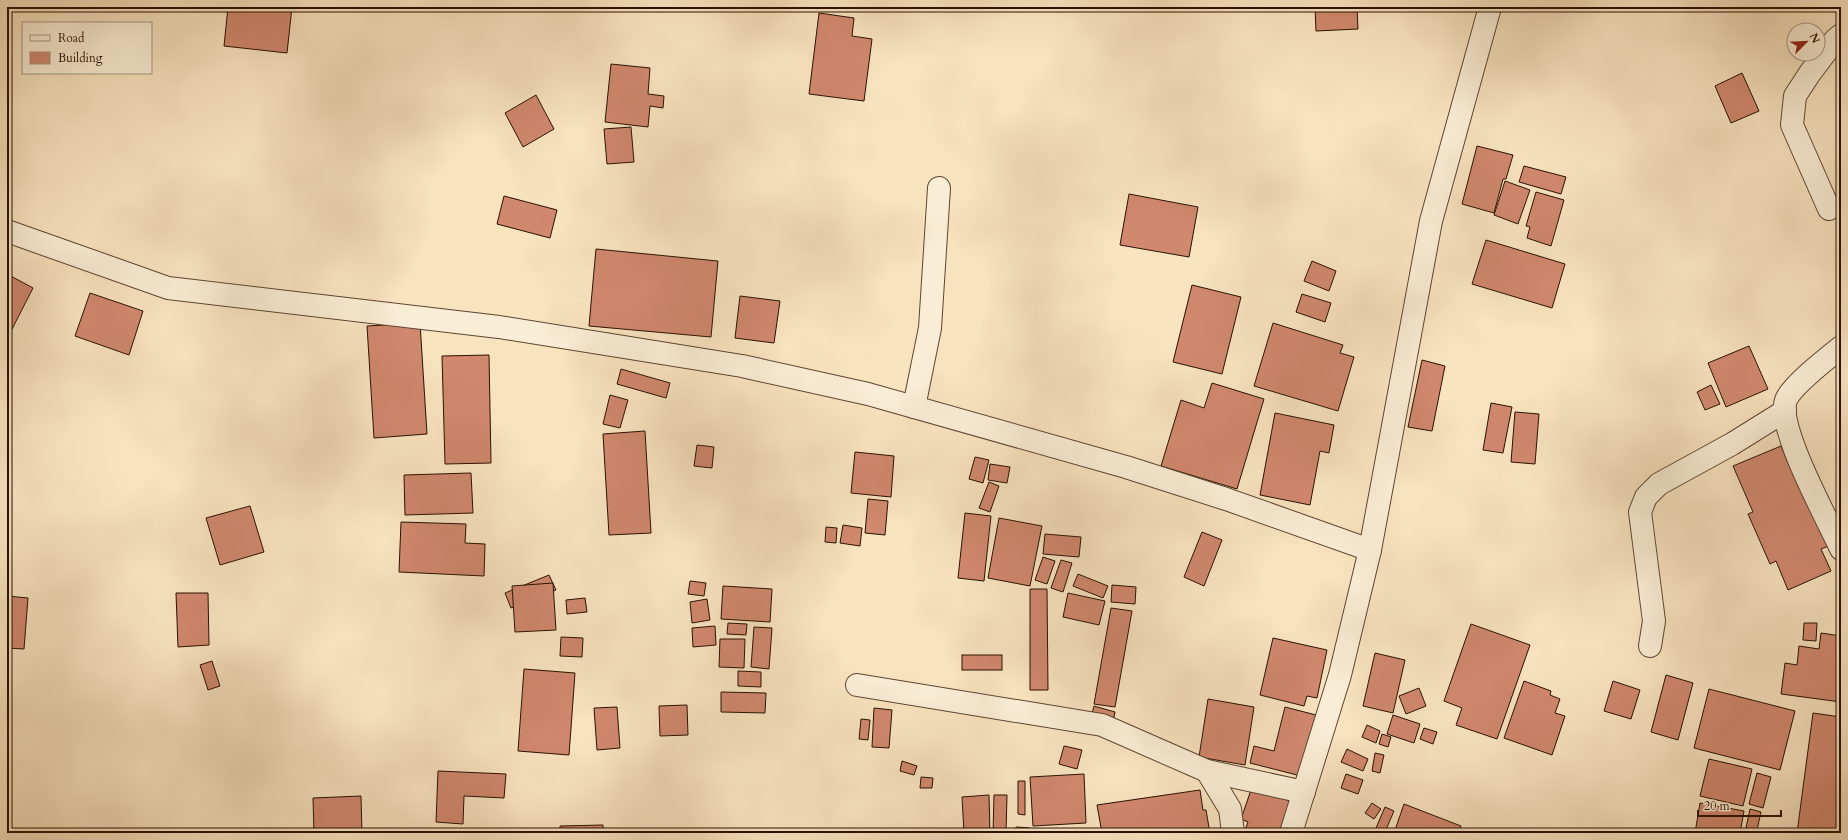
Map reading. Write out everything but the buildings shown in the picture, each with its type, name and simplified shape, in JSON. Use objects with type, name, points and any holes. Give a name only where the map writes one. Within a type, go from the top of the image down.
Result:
[{"type":"street","points":[[1291,833],[1340,675],[1370,550],[1431,221],[1490,7]]},
{"type":"street","points":[[1829,209],[1792,125],[1795,96],[1810,73],[1835,40],[1841,35]]},
{"type":"street","points":[[914,407],[930,328],[939,188]]},
{"type":"street","points":[[7,232],[168,288],[499,327],[742,366],[868,394],[1226,498],[1370,550]]},
{"type":"street","points":[[1841,347],[1805,377],[1787,399],[1785,411],[1787,426],[1795,451],[1841,549]]},
{"type":"street","points":[[1650,646],[1654,621],[1640,512],[1646,497],[1659,484],[1732,444],[1785,411]]},
{"type":"street","points":[[857,685],[1102,725],[1207,771],[1304,792]]},
{"type":"street","points":[[1207,771],[1230,809],[1233,833]]}]
